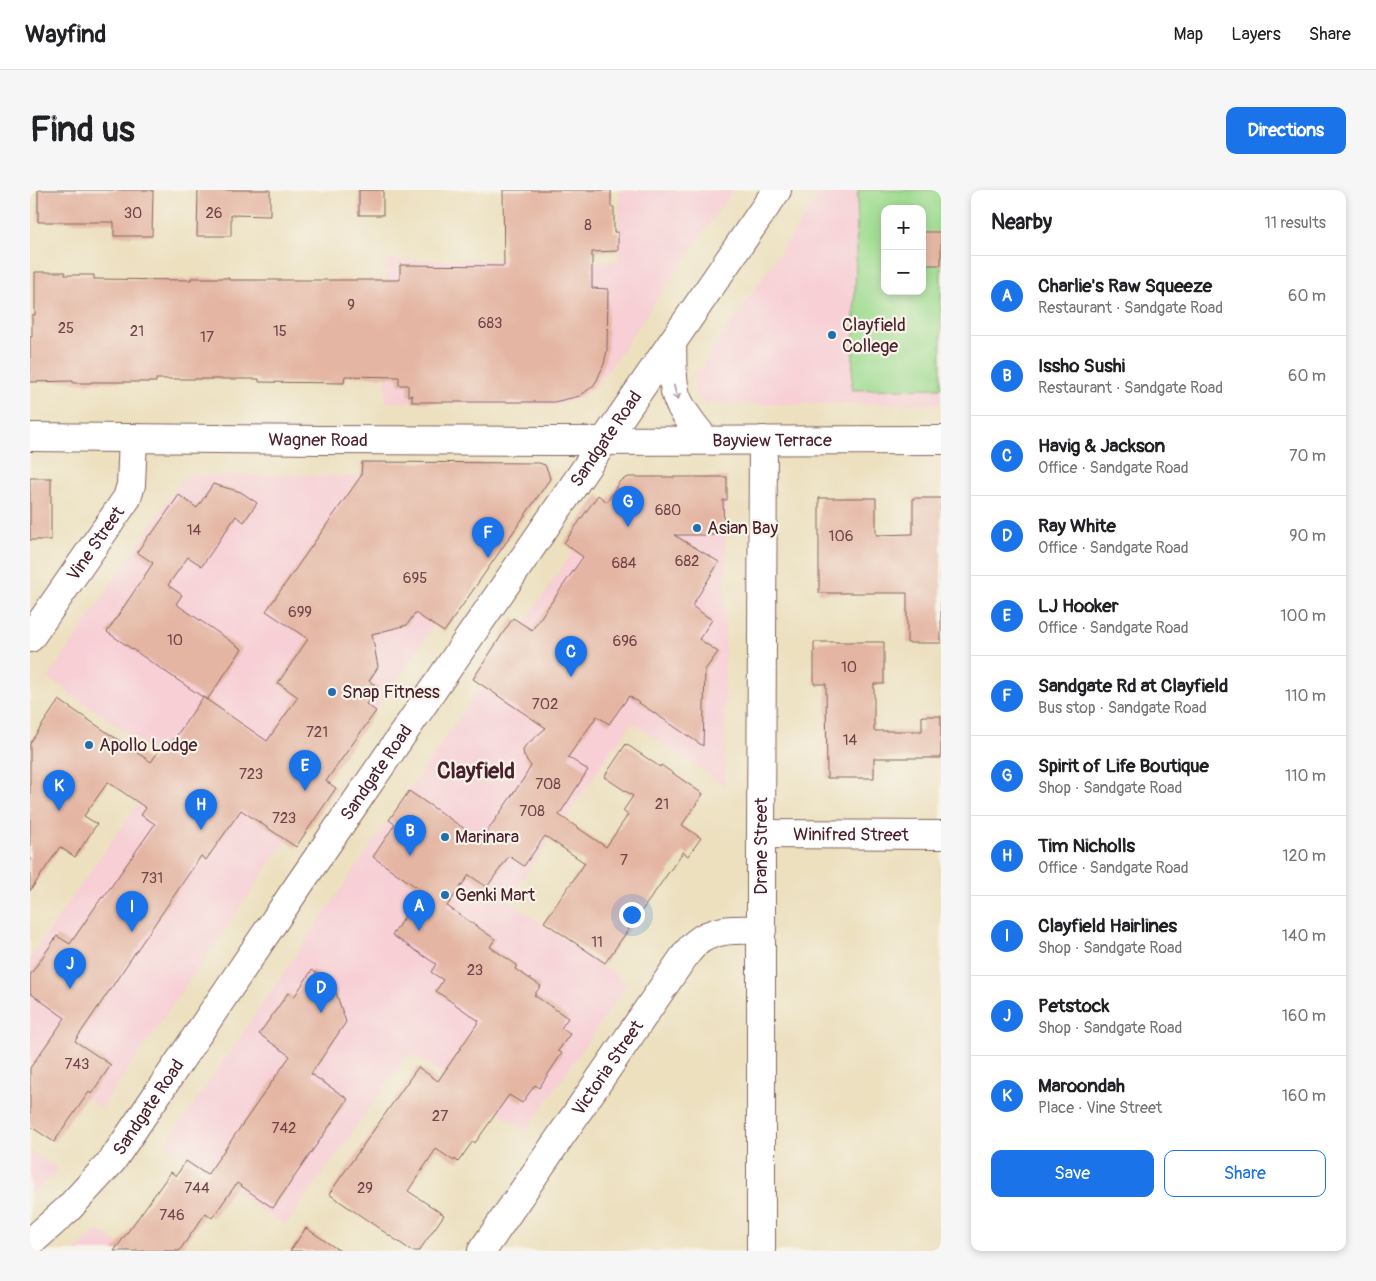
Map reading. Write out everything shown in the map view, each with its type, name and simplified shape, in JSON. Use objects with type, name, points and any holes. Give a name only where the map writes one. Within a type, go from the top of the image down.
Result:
[{"type":"main road","name":"Sandgate Road","points":[[30,1243],[68,1209],[112,1161],[672,344],[774,192]]},
{"type":"main road","points":[[672,344],[676,395],[680,405],[705,440]]},
{"type":"main road","name":"Wagner Road","points":[[30,437],[605,441]]},
{"type":"main road","name":"Vine Street","points":[[30,638],[127,498],[131,485],[133,438]]},
{"type":"main road","name":"Drane Street","points":[[761,1251],[763,440]]},
{"type":"main road","name":"Bayview Terrace","points":[[605,441],[941,440]]},
{"type":"main road","name":"Winifred Street","points":[[761,834],[941,835]]},
{"type":"main road","name":"Victoria Street","points":[[482,1251],[673,972],[696,943],[707,935],[716,932],[762,930]]},
{"type":"shaded area","points":[[619,190],[733,190],[598,385],[579,399],[555,405],[386,402],[387,260],[619,261]]},
{"type":"shaded area","name":"Clayfield College","points":[[823,190],[941,190],[941,404],[706,404],[695,395],[694,378]]},
{"type":"shaded area","points":[[189,475],[361,476],[526,493],[330,776],[327,782],[336,788],[295,847],[286,841],[101,1108],[30,1060],[30,958],[168,761],[48,678],[183,479]]},
{"type":"shaded area","points":[[629,477],[727,477],[725,786],[632,722],[508,900],[628,983],[526,1131],[410,1052],[285,1226],[166,1144],[608,501]]},
{"type":"shaded area","points":[[30,1150],[59,1170],[30,1195]]},
{"type":"shaded area","points":[[99,1230],[128,1251],[75,1251]]},
{"type":"green space","points":[[858,190],[941,190],[941,388],[852,390]]},
{"type":"building","points":[[38,190],[153,190],[152,236],[114,236],[114,222],[38,222]]},
{"type":"building","points":[[198,190],[270,190],[270,216],[231,215],[231,236],[197,236]]},
{"type":"building","points":[[359,190],[383,190],[383,215],[359,215]]},
{"type":"building","points":[[503,190],[611,190],[611,207],[614,207],[614,232],[618,232],[618,251],[592,252],[592,288],[608,289],[607,350],[604,364],[597,380],[593,386],[580,396],[554,402],[412,402],[412,395],[408,396],[408,385],[399,385],[399,377],[345,376],[344,383],[259,382],[259,379],[156,379],[156,382],[91,383],[73,383],[73,381],[30,382],[30,337],[32,337],[32,315],[35,315],[35,272],[65,272],[65,275],[94,275],[94,279],[400,280],[400,265],[504,266]]},
{"type":"building","points":[[926,232],[941,232],[941,265],[926,265]]},
{"type":"building","points":[[362,462],[539,463],[545,465],[550,479],[444,632],[415,613],[407,625],[372,634],[378,667],[369,681],[378,687],[366,704],[376,711],[326,781],[336,788],[296,847],[241,810],[206,860],[201,856],[75,1041],[111,1065],[91,1094],[89,1092],[54,1142],[30,1126],[30,1068],[65,1018],[30,993],[30,975],[57,936],[70,944],[155,824],[141,815],[146,808],[108,782],[84,816],[97,824],[75,857],[60,847],[30,891],[30,743],[59,700],[151,762],[166,741],[171,744],[203,697],[267,741],[298,697],[278,683],[308,639],[266,611],[361,476]]},
{"type":"building","points":[[629,477],[727,477],[727,500],[723,500],[724,535],[674,535],[719,562],[692,606],[712,620],[699,639],[718,652],[705,670],[703,746],[629,696],[609,724],[597,716],[568,757],[588,770],[559,815],[606,847],[628,815],[623,811],[633,796],[604,777],[626,744],[703,794],[682,825],[701,838],[688,856],[683,852],[605,963],[544,922],[585,863],[545,836],[524,866],[509,856],[487,887],[469,875],[447,906],[495,939],[490,947],[517,965],[515,969],[541,986],[534,995],[568,1018],[561,1028],[570,1034],[558,1051],[562,1053],[539,1088],[535,1085],[522,1103],[509,1095],[475,1143],[473,1141],[458,1162],[436,1149],[408,1191],[444,1215],[419,1251],[412,1251],[329,1194],[418,1067],[438,1081],[479,1021],[436,991],[443,980],[431,972],[436,964],[392,935],[422,891],[373,857],[395,824],[389,820],[409,791],[481,840],[524,778],[531,766],[524,756],[523,750],[525,746],[546,728],[473,679],[513,618],[532,630],[583,557],[564,543],[598,495],[607,502],[620,481]]},
{"type":"building","points":[[30,478],[51,478],[51,540],[30,540]]},
{"type":"building","points":[[213,484],[241,492],[257,503],[244,522],[236,516],[202,566],[188,557],[168,585],[182,595],[176,604],[242,649],[207,700],[107,632],[153,563],[137,552],[179,495],[197,508]]},
{"type":"building","points":[[819,498],[876,498],[876,535],[913,534],[913,498],[941,498],[941,643],[907,643],[907,593],[819,593]]},
{"type":"building","points":[[814,642],[884,642],[884,684],[874,684],[874,731],[922,731],[922,716],[941,716],[941,758],[874,758],[874,778],[827,778],[826,684],[814,684]]},
{"type":"building","points":[[312,970],[333,984],[346,1022],[311,1074],[348,1099],[273,1208],[237,1183],[212,1218],[206,1213],[179,1251],[114,1251],[171,1172],[176,1176],[186,1161],[207,1175],[290,1056],[259,1034],[288,993],[294,997]]},
{"type":"building","points":[[306,1228],[340,1251],[290,1251]]},
{"type":"place","name":"Clayfield College","points":[[832,335]]},
{"type":"place","name":"Spirit of Life Boutique","points":[[628,527]]},
{"type":"place","name":"Asian Bay","points":[[697,528]]},
{"type":"place","name":"Sandgate Rd at Clayfield","points":[[488,558]]},
{"type":"place","name":"Havig & Jackson","points":[[571,677]]},
{"type":"place","name":"Snap Fitness","points":[[332,692]]},
{"type":"place","name":"Apollo Lodge","points":[[89,745]]},
{"type":"place","name":"LJ Hooker","points":[[305,791]]},
{"type":"place","name":"Maroondah","points":[[59,811]]},
{"type":"place","name":"Tim Nicholls","points":[[201,830]]},
{"type":"place","name":"Marinara","points":[[445,837]]},
{"type":"place","name":"Issho Sushi","points":[[410,856]]},
{"type":"place","name":"Genki Mart","points":[[445,895]]},
{"type":"place","name":"Charlie's Raw Squeeze","points":[[419,931]]},
{"type":"place","name":"Clayfield Hairlines","points":[[132,932]]},
{"type":"place","name":"Petstock","points":[[70,989]]},
{"type":"place","name":"Ray White","points":[[321,1013]]},
{"type":"district","name":"Clayfield","points":[[476,770]]}]
